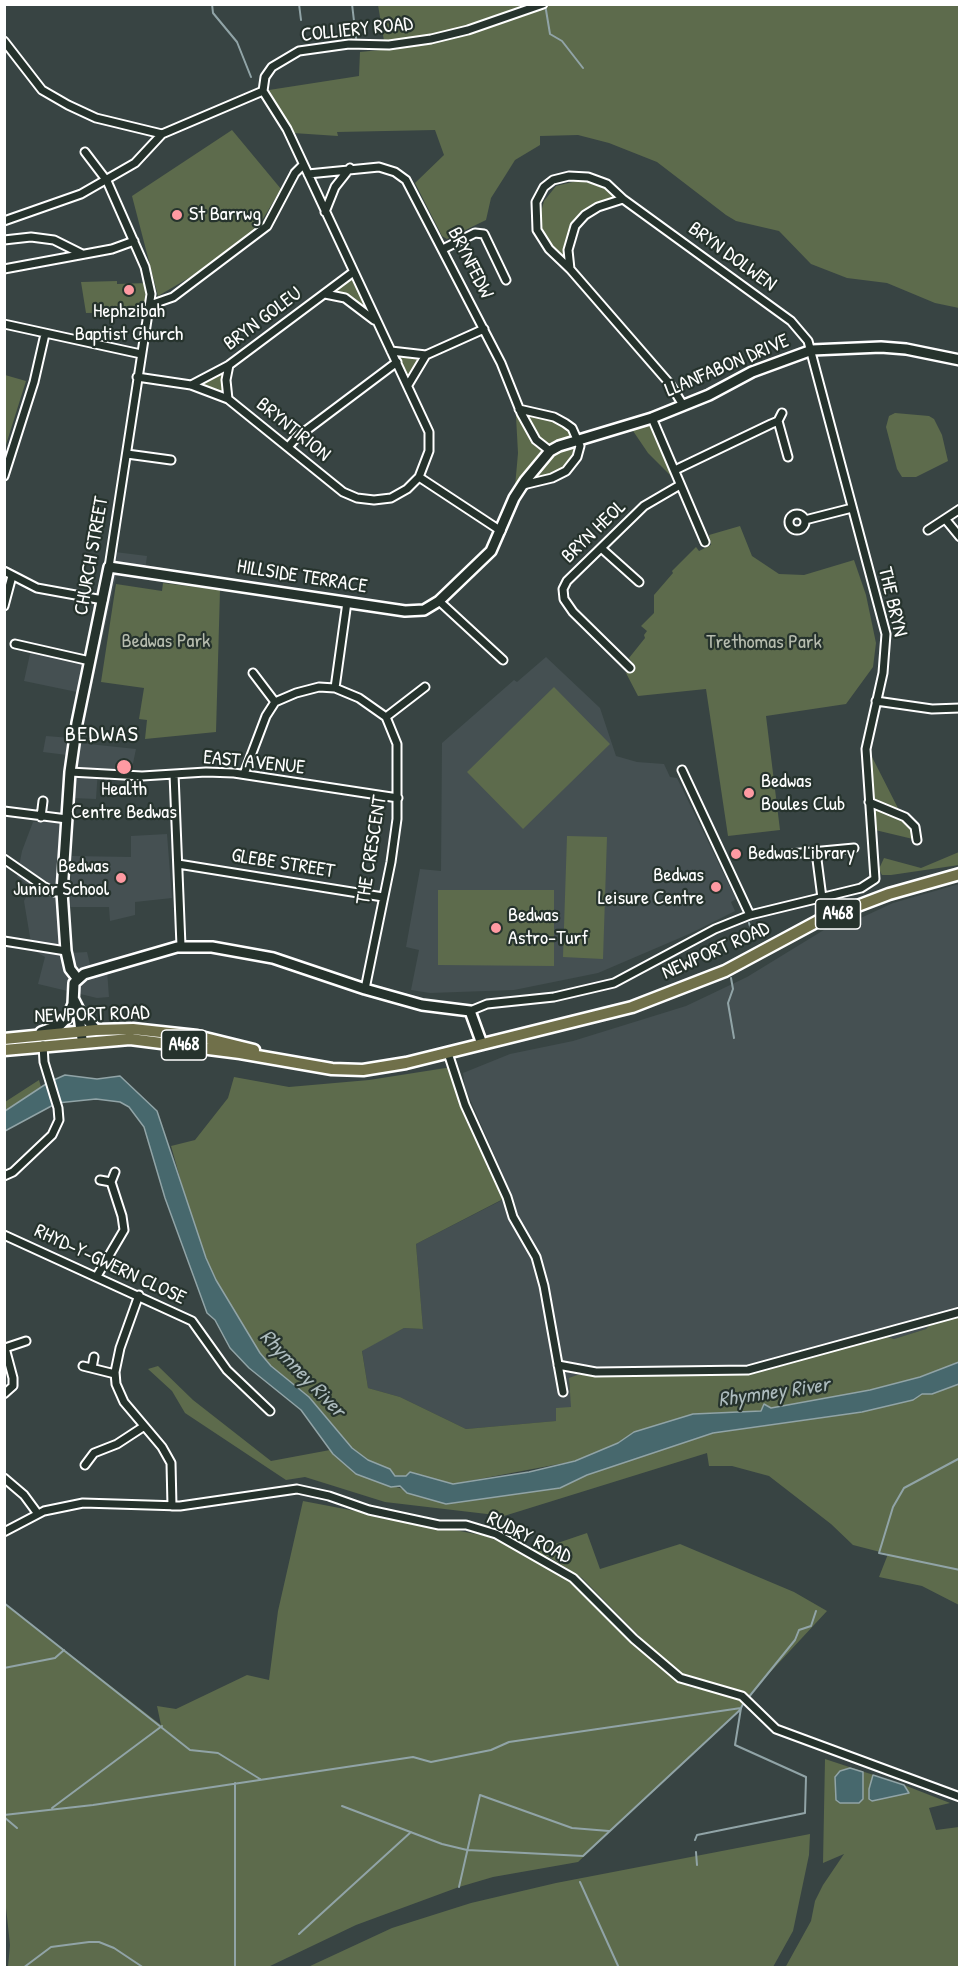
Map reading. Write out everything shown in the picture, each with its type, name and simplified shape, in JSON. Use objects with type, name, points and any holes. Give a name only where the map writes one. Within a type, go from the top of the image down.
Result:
[{"type":"main road","name":"NEWPORT ROAD","points":[[4,1039],[36,1034],[146,1040],[286,1060],[332,1070],[354,1070],[406,1063],[632,1006],[725,971],[818,921],[889,894],[960,874]]},
{"type":"main road","name":"NEWPORT ROAD","points":[[4,1050],[43,1047],[96,1030],[133,1029],[190,1034],[234,1043],[286,1060]]},
{"type":"street","name":"COLLIERY ROAD","points":[[263,91],[266,76],[272,67],[298,51],[349,44],[389,45],[431,39],[468,30],[543,4]]},
{"type":"street","points":[[4,41],[42,90],[96,118],[162,134]]},
{"type":"street","points":[[4,221],[81,194],[107,181],[135,163],[162,134],[263,91],[278,114],[308,174],[352,273],[429,432],[429,451],[420,477],[501,531],[523,485],[550,451],[578,439],[652,418],[705,542]]},
{"type":"street","name":"CHURCH STREET","points":[[77,978],[70,969],[66,951],[62,892],[70,772],[109,567],[150,305],[149,278],[134,241],[107,181],[85,152]]},
{"type":"street","points":[[150,305],[173,297],[267,226],[295,173],[303,165]]},
{"type":"street","name":"BRYNFEDW","points":[[308,174],[379,166],[395,171],[406,180],[506,373],[519,409],[536,440],[550,451]]},
{"type":"street","points":[[325,212],[334,187],[350,168]]},
{"type":"street","name":"BRYN DOLWEN","points":[[683,405],[670,384],[570,269],[549,249],[537,230],[536,202],[544,187],[553,180],[569,176],[588,177],[607,184],[623,199],[791,321],[812,350]]},
{"type":"street","points":[[570,269],[568,250],[576,226],[585,215],[598,207],[623,199]]},
{"type":"street","points":[[443,249],[475,233],[484,234],[502,278]]},
{"type":"street","points":[[4,240],[31,237],[54,240],[82,254]]},
{"type":"street","points":[[4,269],[112,249],[134,241]]},
{"type":"street","name":"BRYN GOLEU","points":[[191,385],[229,365],[352,273]]},
{"type":"street","points":[[325,294],[345,298],[376,323]]},
{"type":"street","points":[[4,324],[141,354]]},
{"type":"street","points":[[391,351],[426,355],[484,329]]},
{"type":"street","points":[[4,476],[34,382],[45,334]]},
{"type":"street","name":"LLANFABON DRIVE","points":[[652,418],[752,372],[812,350],[881,346],[960,360]]},
{"type":"street","name":"THE BRYN","points":[[812,350],[886,634],[886,654],[866,749],[876,865]]},
{"type":"street","points":[[408,385],[426,355]]},
{"type":"street","points":[[288,447],[296,438],[397,362]]},
{"type":"street","points":[[228,399],[226,380],[229,365]]},
{"type":"street","name":"BRYNTIRION","points":[[137,377],[191,385],[228,399],[344,492],[357,498],[390,498],[407,489],[420,477]]},
{"type":"street","points":[[519,409],[554,417],[566,423],[578,439],[577,457],[566,471],[552,478],[523,485]]},
{"type":"street","points":[[675,470],[778,421],[782,413]]},
{"type":"street","points":[[778,421],[788,457]]},
{"type":"street","points":[[127,454],[171,460]]},
{"type":"street","name":"BRYN HEOL","points":[[630,668],[573,612],[564,599],[563,589],[567,581],[644,506],[680,485]]},
{"type":"street","points":[[805,520],[852,508]]},
{"type":"street","points":[[928,530],[960,509]]},
{"type":"street","points":[[946,520],[960,537]]},
{"type":"street","name":"HILLSIDE TERRACE","points":[[109,567],[405,611],[424,610],[439,601],[476,567],[491,551],[501,531]]},
{"type":"street","points":[[601,548],[639,582]]},
{"type":"street","points":[[4,571],[37,588],[103,600]]},
{"type":"street","points":[[4,606],[12,576]]},
{"type":"street","points":[[439,601],[503,660]]},
{"type":"street","points":[[335,688],[347,602]]},
{"type":"street","points":[[15,644],[90,661]]},
{"type":"street","points":[[253,673],[275,702]]},
{"type":"street","points":[[244,774],[266,716],[275,702],[319,687],[335,688],[359,698],[386,717],[425,687]]},
{"type":"street","points":[[876,701],[933,709],[960,708]]},
{"type":"street","name":"THE CRESCENT","points":[[365,990],[391,862],[398,798],[397,744],[386,717]]},
{"type":"street","points":[[682,770],[750,915]]},
{"type":"street","name":"EAST AVENUE","points":[[70,772],[120,776],[206,771],[244,774],[398,798]]},
{"type":"street","points":[[174,774],[181,946]]},
{"type":"street","points":[[41,817],[44,801]]},
{"type":"street","points":[[869,802],[905,818],[915,827],[917,840]]},
{"type":"street","points":[[4,811],[67,819]]},
{"type":"street","points":[[790,854],[854,848]]},
{"type":"street","points":[[816,852],[822,898]]},
{"type":"street","points":[[4,859],[43,886],[54,892],[62,892]]},
{"type":"street","name":"GLEBE STREET","points":[[178,864],[383,897]]},
{"type":"street","name":"NEWPORT ROAD","points":[[78,1037],[73,986],[77,978],[88,972],[181,946],[212,947],[273,958],[365,990],[432,1007],[470,1011],[483,1005],[554,997],[614,983],[715,930],[750,915],[787,904],[822,898],[868,884],[875,879],[876,865]]},
{"type":"street","points":[[4,941],[66,951]]},
{"type":"street","points":[[4,1176],[13,1172],[52,1135],[59,1120],[43,1047],[36,1034],[60,1025],[74,1006],[96,1030]]},
{"type":"street","points":[[470,1011],[482,1044]]},
{"type":"street","points":[[448,1053],[465,1105],[507,1197],[513,1217],[536,1257],[544,1286],[563,1392]]},
{"type":"street","points":[[97,1276],[123,1230],[122,1216],[111,1182],[115,1172]]},
{"type":"street","points":[[100,1180],[111,1182]]},
{"type":"street","name":"RHYD-Y-GWERN CLOSE","points":[[4,1235],[192,1321],[227,1370],[270,1411]]},
{"type":"street","points":[[139,1296],[120,1348],[115,1374],[116,1384],[124,1402],[162,1447],[171,1464],[172,1506]]},
{"type":"street","points":[[558,1365],[596,1372],[748,1370],[960,1312]]},
{"type":"street","points":[[4,1394],[13,1386],[5,1348],[26,1341]]},
{"type":"street","points":[[92,1368],[94,1357]]},
{"type":"street","points":[[83,1366],[115,1374]]},
{"type":"street","points":[[85,1465],[94,1453],[117,1444],[143,1427]]},
{"type":"street","points":[[4,1478],[24,1495],[38,1514]]},
{"type":"street","name":"RUDRY ROAD","points":[[4,1532],[38,1514],[61,1507],[98,1502],[172,1506],[297,1489],[329,1496],[369,1510],[440,1525],[466,1525],[496,1534],[573,1578],[634,1639],[680,1678],[742,1696],[776,1729],[960,1797]]},
{"type":"shaded area","points":[[107,551],[147,556],[144,577],[117,573],[79,743],[136,749],[131,773],[98,770],[96,799],[72,798],[67,857],[70,953],[87,952],[92,973],[107,970],[109,997],[97,998],[38,984],[45,957],[33,950],[30,937],[24,901],[31,887],[17,877],[22,851],[33,822],[62,822],[67,755],[43,752],[46,736],[71,738],[77,692],[24,681],[32,645],[87,657]]},
{"type":"shaded area","points":[[546,657],[600,708],[616,756],[637,762],[664,764],[670,777],[677,778],[736,899],[731,902],[735,911],[689,934],[598,973],[514,990],[430,993],[411,990],[419,950],[406,947],[420,869],[441,871],[442,743],[514,680],[517,682]]},
{"type":"shaded area","name":"Bedwas Junior School","points":[[167,834],[172,898],[135,902],[135,915],[110,921],[109,907],[70,907],[72,856],[131,857],[131,836]]},
{"type":"shaded area","points":[[959,884],[959,1315],[933,1322],[926,1329],[894,1339],[885,1336],[744,1373],[577,1375],[569,1383],[572,1407],[557,1421],[466,1429],[400,1397],[368,1388],[362,1350],[404,1328],[423,1329],[416,1244],[512,1195],[465,1088],[463,1073],[510,1054],[573,1041],[686,1006],[747,977],[832,925],[852,922],[893,903]]},
{"type":"green space","points":[[378,5],[959,5],[959,308],[935,303],[887,283],[847,278],[811,264],[779,231],[736,221],[657,162],[609,143],[578,135],[540,136],[540,145],[515,160],[491,198],[486,220],[447,239],[442,236],[415,183],[444,155],[435,130],[337,132],[338,136],[293,133],[269,90],[359,76],[360,52],[390,49],[389,42],[384,41]]},
{"type":"green space","points":[[232,130],[281,189],[258,227],[199,272],[158,296],[132,196]]},
{"type":"green space","points":[[581,180],[615,192],[615,195],[580,215],[567,237],[563,259],[559,257],[542,230],[541,212],[544,201],[556,186]]},
{"type":"green space","points":[[352,273],[377,323],[360,309],[329,294]]},
{"type":"green space","points":[[117,281],[117,284],[147,283],[144,312],[86,313],[81,282]]},
{"type":"green space","points":[[391,351],[426,355],[408,385]]},
{"type":"green space","points":[[229,365],[228,399],[191,385]]},
{"type":"green space","points":[[4,375],[26,381],[5,448]]},
{"type":"green space","points":[[515,398],[519,409],[566,423],[580,446],[566,471],[523,485],[514,498],[518,453]]},
{"type":"green space","points":[[895,413],[929,416],[934,419],[942,435],[948,461],[916,477],[902,477],[897,469],[886,427],[889,416]]},
{"type":"green space","points":[[652,418],[680,485],[648,453],[629,425]]},
{"type":"green space","name":"Trethomas Park","points":[[740,526],[752,556],[779,574],[804,575],[854,560],[866,595],[876,643],[873,667],[846,704],[766,716],[780,830],[728,836],[706,689],[638,696],[626,673],[635,666],[629,658],[645,638],[647,631],[641,626],[654,613],[654,595],[673,573],[672,571],[696,547],[699,551],[711,545],[709,535]]},
{"type":"green space","name":"Bedwas Park","points":[[163,583],[220,590],[216,732],[145,739],[147,720],[139,719],[144,688],[101,682],[116,584],[162,591]]},
{"type":"green space","points":[[554,687],[610,744],[523,829],[467,772]]},
{"type":"green space","points":[[866,754],[872,757],[902,816],[911,822],[917,840],[871,829]]},
{"type":"green space","points":[[567,836],[607,837],[603,959],[563,957]]},
{"type":"green space","points":[[959,852],[959,865],[891,875],[882,875],[879,869],[884,858],[921,868]]},
{"type":"green space","name":"Bedwas Astro-Turf","points":[[438,890],[554,890],[554,966],[438,965]]},
{"type":"green space","points":[[452,1067],[507,1197],[416,1244],[423,1329],[404,1328],[362,1351],[368,1388],[400,1397],[466,1429],[556,1421],[556,1408],[571,1407],[569,1378],[577,1375],[744,1373],[885,1336],[894,1339],[926,1329],[933,1322],[959,1315],[959,1362],[920,1377],[870,1390],[771,1408],[765,1404],[762,1411],[693,1414],[634,1432],[618,1443],[575,1461],[453,1484],[410,1472],[407,1476],[395,1476],[390,1469],[368,1460],[352,1448],[309,1397],[271,1366],[260,1353],[216,1280],[206,1258],[193,1224],[171,1146],[195,1140],[228,1098],[234,1077],[289,1087],[369,1080]]},
{"type":"green space","points":[[39,1080],[41,1087],[5,1111],[5,1102]]},
{"type":"green space","points":[[158,1366],[193,1400],[271,1461],[330,1450],[356,1474],[446,1503],[560,1488],[587,1475],[713,1433],[862,1412],[913,1400],[922,1393],[932,1394],[959,1384],[959,1605],[922,1586],[879,1577],[888,1554],[853,1545],[831,1524],[769,1476],[732,1466],[709,1466],[707,1453],[504,1516],[385,1502],[305,1477],[286,1480],[185,1413],[172,1391],[148,1369]]},
{"type":"green space","points":[[303,1501],[486,1536],[506,1544],[565,1578],[662,1669],[690,1687],[734,1696],[744,1702],[741,1708],[578,1862],[493,1877],[459,1887],[356,1925],[268,1967],[8,1967],[10,1945],[4,1889],[4,1603],[161,1725],[157,1706],[176,1709],[247,1675],[269,1680],[278,1611]]},
{"type":"green space","points":[[587,1533],[600,1569],[680,1544],[794,1592],[827,1611],[749,1695],[686,1676],[660,1657],[582,1578],[549,1557],[531,1552]]},
{"type":"green space","points":[[825,1759],[950,1803],[929,1808],[936,1830],[959,1827],[959,1967],[785,1968],[811,1921],[815,1901],[823,1885],[844,1854],[823,1863]]},
{"type":"green space","points":[[810,1834],[809,1855],[793,1931],[773,1967],[308,1967],[392,1928],[471,1903],[556,1883]]},
{"type":"water","points":[[65,1075],[97,1079],[120,1076],[157,1111],[206,1258],[216,1280],[260,1353],[271,1366],[309,1397],[352,1448],[368,1460],[390,1469],[395,1476],[406,1476],[410,1472],[453,1484],[529,1472],[575,1461],[618,1443],[634,1432],[693,1414],[761,1411],[764,1404],[771,1408],[870,1390],[920,1377],[959,1362],[959,1384],[932,1394],[922,1394],[913,1400],[862,1412],[713,1433],[587,1475],[560,1488],[446,1504],[407,1493],[400,1486],[391,1487],[356,1474],[333,1454],[301,1410],[249,1368],[230,1348],[215,1320],[207,1313],[165,1198],[144,1127],[129,1107],[120,1102],[96,1099],[57,1103],[5,1131],[5,1111],[49,1082]]},
{"type":"water","points":[[850,1768],[863,1772],[863,1799],[859,1803],[840,1803],[836,1800],[835,1777],[840,1771]]},
{"type":"water","points":[[873,1775],[904,1785],[909,1793],[872,1801],[869,1799],[869,1789]]},
{"type":"waterway","points":[[212,4],[213,13],[237,42],[251,77]]},
{"type":"waterway","points":[[299,4],[301,20]]},
{"type":"waterway","points":[[352,4],[356,38]]},
{"type":"waterway","points":[[545,4],[550,34],[562,41],[583,68]]},
{"type":"waterway","points":[[748,941],[752,933],[749,923]]},
{"type":"waterway","points":[[731,978],[733,989],[728,1003],[734,1038]]},
{"type":"waterway","points":[[960,1458],[904,1488],[893,1507],[879,1553],[960,1570]]},
{"type":"waterway","points":[[4,1603],[190,1750],[218,1753],[260,1779]]},
{"type":"waterway","points":[[748,1698],[795,1640],[799,1630],[811,1626],[816,1611]]},
{"type":"waterway","points":[[4,1668],[55,1658],[64,1650]]},
{"type":"waterway","points":[[4,1815],[93,1805],[413,1757],[431,1762],[491,1750],[509,1742],[741,1708],[744,1702]]},
{"type":"waterway","points":[[695,1840],[697,1835],[805,1813],[806,1777],[735,1745],[741,1708]]},
{"type":"waterway","points":[[342,1806],[442,1844],[467,1850],[583,1856],[741,1709]]},
{"type":"waterway","points":[[52,1808],[162,1726]]},
{"type":"waterway","points":[[235,1783],[235,1968]]},
{"type":"waterway","points":[[459,1887],[480,1795],[572,1828],[609,1831]]},
{"type":"waterway","points":[[4,1817],[17,1828]]},
{"type":"waterway","points":[[299,1934],[411,1832]]},
{"type":"waterway","points":[[696,1852],[697,1865]]},
{"type":"waterway","points":[[580,1882],[619,1968]]},
{"type":"waterway","points":[[23,1968],[51,1947],[89,1942],[99,1942],[114,1948],[144,1968]]},
{"type":"place","name":"St Barrwg","points":[[177,215]]},
{"type":"place","name":"Hephzibah Baptist Church","points":[[129,290]]},
{"type":"place","name":"Health Centre Bedwas","points":[[124,767]]},
{"type":"place","name":"Bedwas Boules Club","points":[[749,793]]},
{"type":"place","name":"Bedwas Library","points":[[736,854]]},
{"type":"place","name":"Bedwas Junior School","points":[[121,878]]},
{"type":"place","name":"Bedwas Leisure Centre","points":[[716,887]]},
{"type":"place","name":"Bedwas Astro-Turf","points":[[496,928]]},
{"type":"district","name":"BEDWAS","points":[[102,735]]},
{"type":"water label","name":"Rhymney River","points":[[302,1374]]},
{"type":"water label","name":"Rhymney River","points":[[774,1393]]}]
